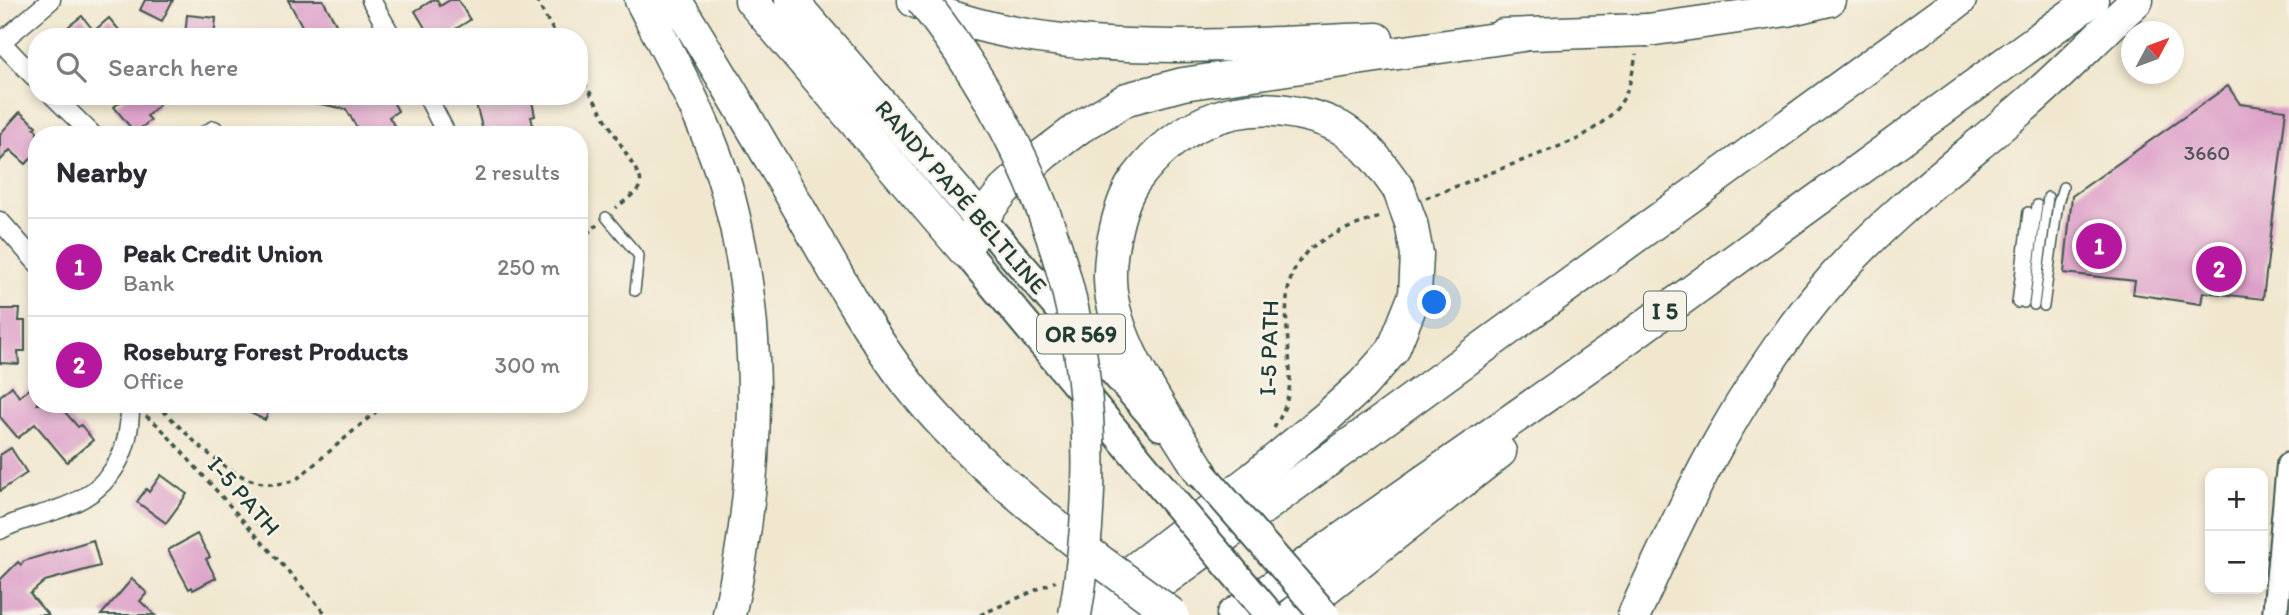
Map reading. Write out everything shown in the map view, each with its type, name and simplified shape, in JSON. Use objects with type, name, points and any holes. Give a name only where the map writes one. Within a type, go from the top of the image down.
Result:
[{"type":"highway","points":[[641,0],[686,87],[708,138],[728,193],[744,267],[754,388],[754,441],[744,542],[729,615]]},
{"type":"highway","points":[[675,0],[720,70],[846,291],[909,386],[995,476],[1091,555],[1173,615]]},
{"type":"highway","name":"RANDY PAPÉ BELTLINE","points":[[751,0],[965,251]]},
{"type":"highway","name":"RANDY PAPÉ BELTLINE","points":[[791,0],[981,219]]},
{"type":"highway","points":[[913,0],[956,19],[1029,37],[1131,46],[1523,35],[1633,37],[1829,0]]},
{"type":"highway","points":[[922,0],[983,85],[1015,142],[1041,204],[1067,285],[1086,387],[1090,451],[1088,523],[1077,615]]},
{"type":"highway","points":[[1116,615],[1960,0]]},
{"type":"highway","name":"I 5","points":[[1233,615],[1609,351],[2092,0]]},
{"type":"highway","points":[[1634,615],[1728,422],[1776,351],[1836,275],[1893,216],[2024,107],[2137,0]]},
{"type":"highway","points":[[965,251],[981,219],[1004,190],[1044,154],[1080,127],[1127,99],[1183,84],[1523,35]]},
{"type":"highway","points":[[1077,615],[1327,417],[1393,350],[1415,295],[1417,254],[1403,208],[1364,145],[1343,129],[1321,118],[1276,108],[1246,109],[1216,116],[1170,142],[1134,180],[1113,234],[1110,281],[1119,327],[1144,380],[1202,474]]},
{"type":"highway","points":[[1292,615],[1543,418],[1609,351]]},
{"type":"main road","name":"RANDY PAPÉ BELTLINE","points":[[981,219],[1325,615]]},
{"type":"main road","name":"RANDY PAPÉ BELTLINE","points":[[965,251],[1270,615]]},
{"type":"main road","points":[[2275,615],[2289,465]]},
{"type":"street","points":[[28,70],[1,41],[51,0]]},
{"type":"street","points":[[371,0],[387,28]]},
{"type":"street","points":[[62,105],[84,126]]},
{"type":"street","points":[[432,105],[442,126]]},
{"type":"street","points":[[0,221],[28,253]]},
{"type":"street","points":[[0,530],[70,505],[100,486],[118,463],[126,446],[130,413]]},
{"type":"lane","points":[[2030,304],[2063,187]]},
{"type":"lane","points":[[2030,304],[2048,197]]},
{"type":"lane","points":[[2030,304],[2037,205]]},
{"type":"lane","points":[[2028,212],[2030,304]]},
{"type":"lane","points":[[606,217],[639,256],[635,291]]},
{"type":"path","points":[[536,0],[552,28]]},
{"type":"path","name":"I-5 PATH","points":[[1270,434],[1287,402],[1290,373],[1286,305],[1292,277],[1313,247],[1334,235],[1578,139],[1599,126],[1618,108],[1630,86],[1633,37]]},
{"type":"path","points":[[588,89],[642,184],[588,232]]},
{"type":"path","name":"I-5 PATH","points":[[141,413],[159,426],[327,615]]},
{"type":"path","points":[[166,413],[222,465],[257,481],[285,485],[297,479],[374,413]]},
{"type":"path","points":[[980,615],[1065,578]]},
{"type":"building","points":[[145,0],[173,0],[162,21],[140,10]]},
{"type":"building","points":[[288,0],[323,0],[338,28],[303,28]]},
{"type":"building","points":[[433,0],[437,0],[440,6],[450,0],[458,0],[470,20],[457,28],[425,28],[415,11]]},
{"type":"building","points":[[187,15],[216,18],[215,28],[186,28]]},
{"type":"building","points":[[82,16],[92,28],[70,28],[69,26]]},
{"type":"building","points":[[109,18],[117,28],[97,28]]},
{"type":"building","points":[[2228,86],[2240,104],[2286,110],[2263,299],[2203,292],[2201,304],[2133,294],[2135,281],[2064,273],[2072,196]]},
{"type":"building","points":[[159,105],[147,116],[151,120],[144,126],[129,126],[114,107]]},
{"type":"building","points":[[325,105],[395,105],[398,111],[389,117],[394,126],[356,126],[346,109]]},
{"type":"building","points":[[476,105],[533,105],[533,125],[482,126]]},
{"type":"building","points":[[20,112],[36,126],[28,126],[26,164],[10,150],[0,161],[0,134]]},
{"type":"building","points":[[0,309],[20,309],[19,321],[25,321],[25,351],[18,351],[19,364],[0,363]]},
{"type":"building","points":[[12,386],[19,397],[28,390],[28,413],[66,413],[78,427],[81,425],[93,440],[67,462],[35,424],[18,438],[0,417],[0,396]]},
{"type":"building","points":[[251,413],[268,413],[265,420]]},
{"type":"building","points":[[11,448],[27,473],[0,491],[0,455]]},
{"type":"building","points":[[161,475],[187,494],[166,523],[137,502],[146,489],[149,492]]},
{"type":"building","points":[[197,534],[210,557],[206,559],[216,578],[193,590],[192,587],[189,589],[168,550]]},
{"type":"building","points":[[93,540],[100,566],[45,581],[30,594],[48,615],[0,615],[0,580],[18,562],[21,565],[24,561]]},
{"type":"building","points":[[132,579],[147,593],[140,601],[155,615],[101,615]]},
{"type":"place","name":"Peak Credit Union","points":[[2099,246]]},
{"type":"place","name":"Roseburg Forest Products","points":[[2219,269]]}]
